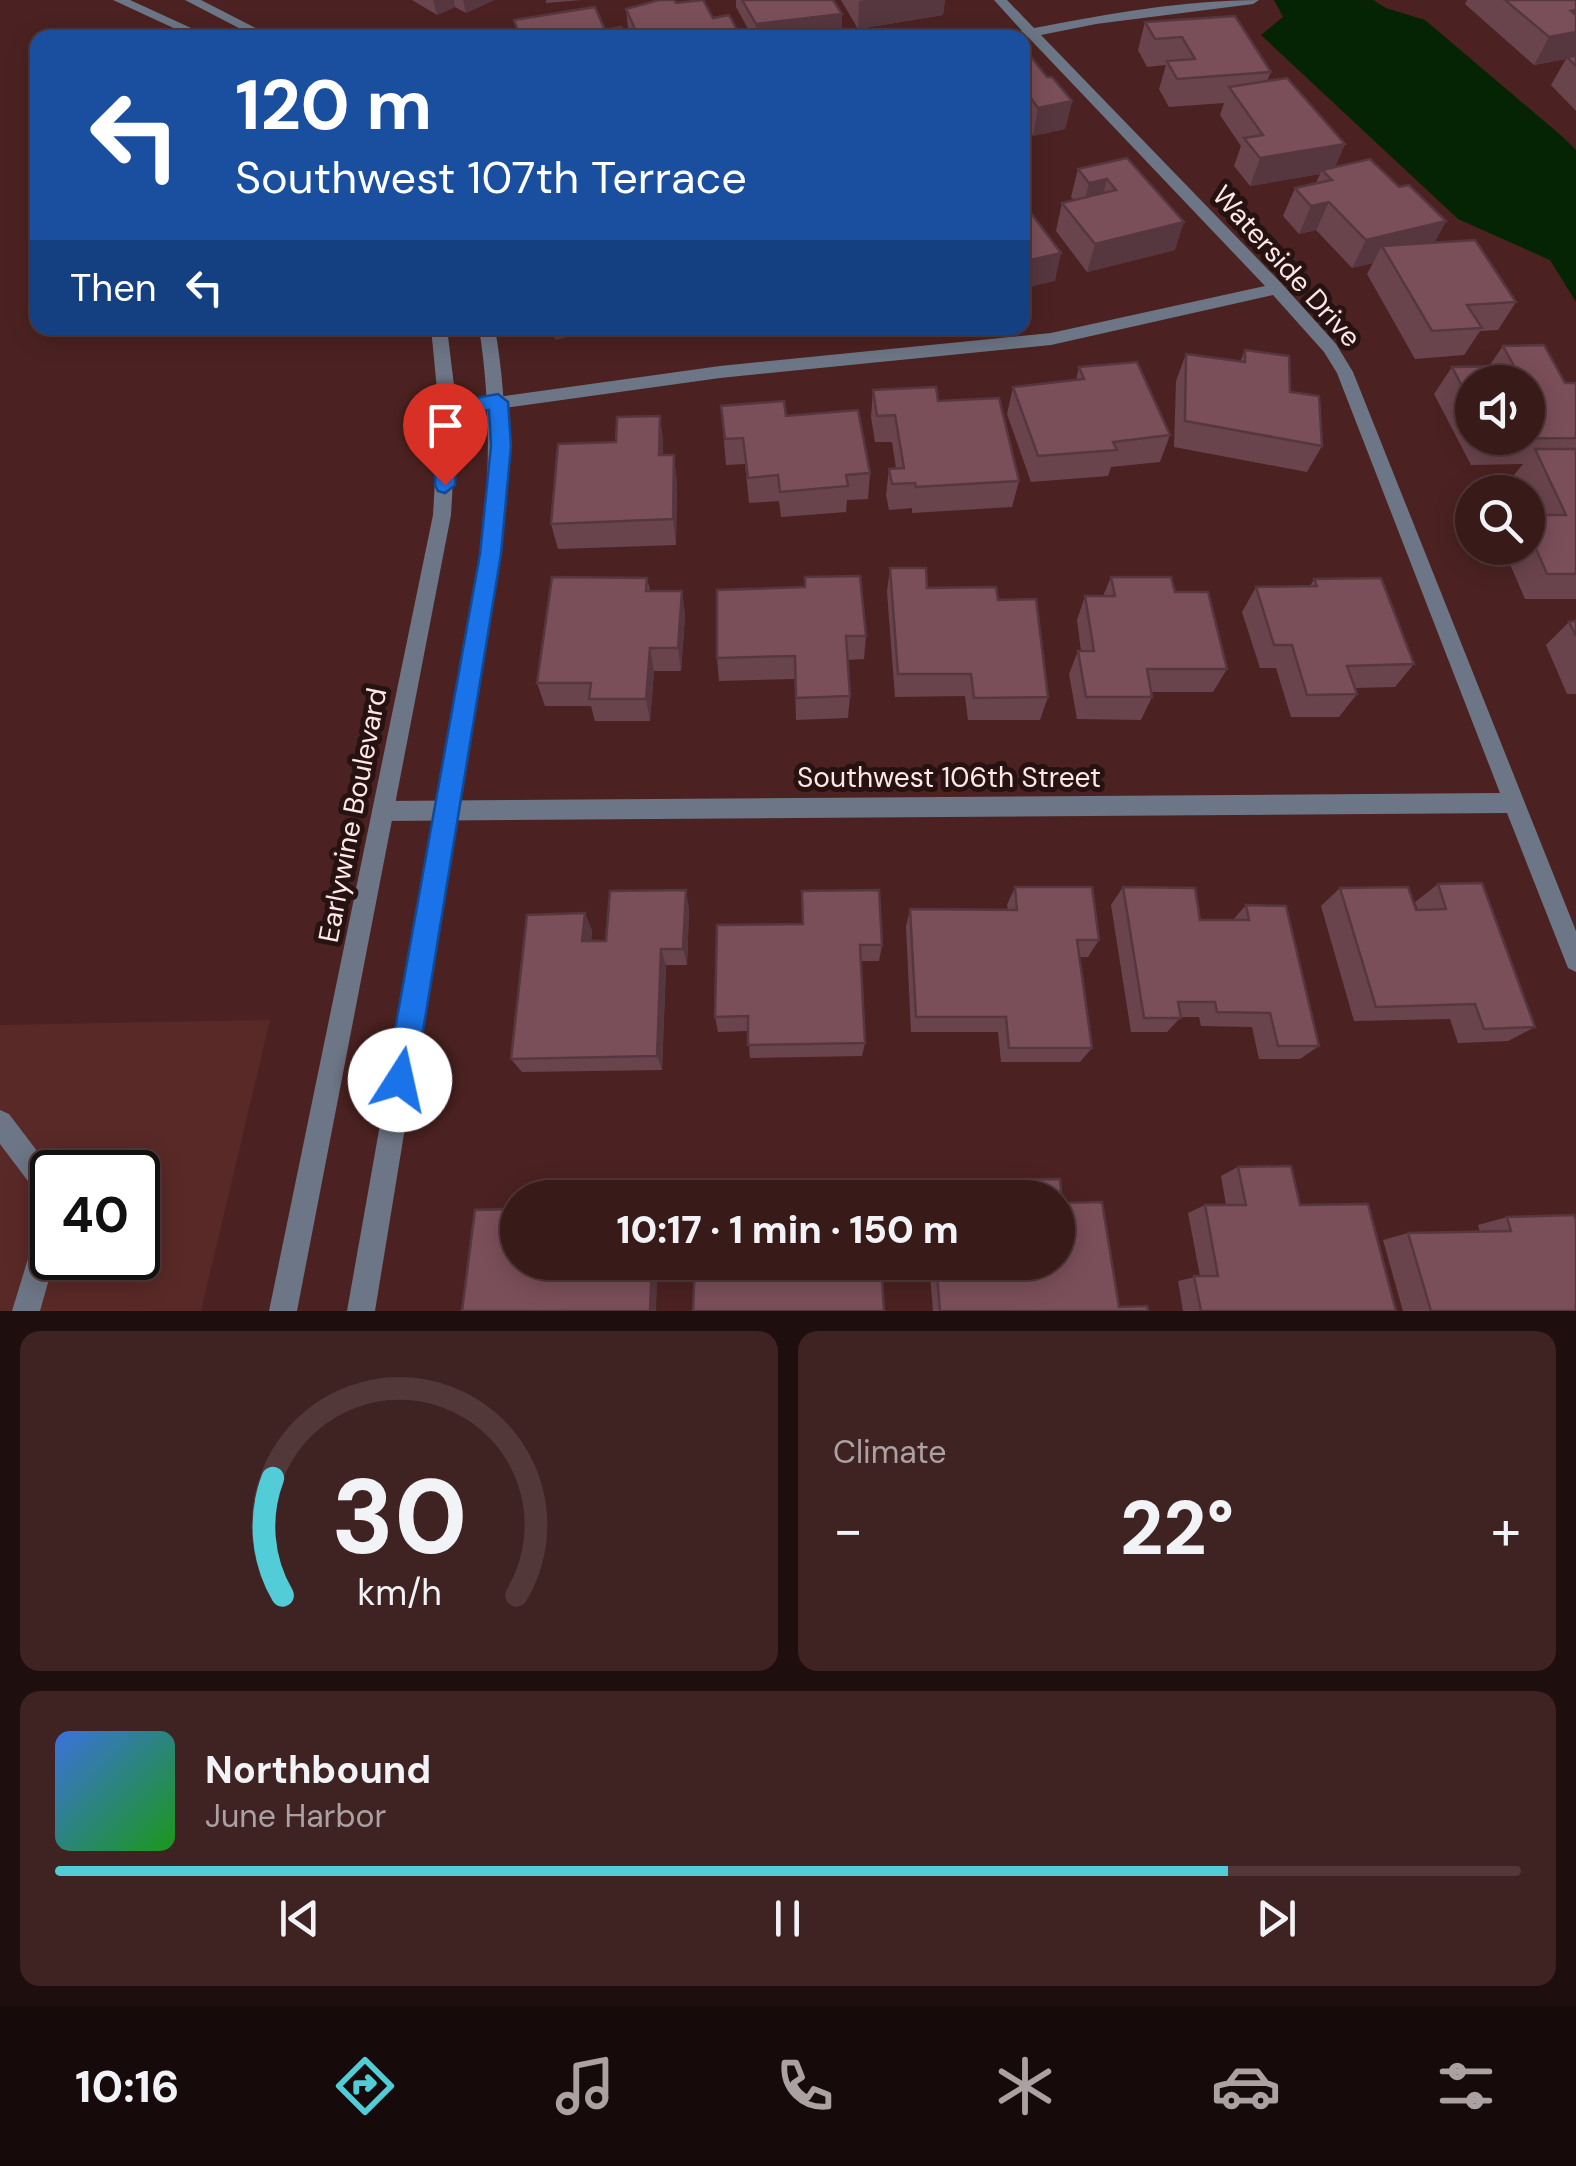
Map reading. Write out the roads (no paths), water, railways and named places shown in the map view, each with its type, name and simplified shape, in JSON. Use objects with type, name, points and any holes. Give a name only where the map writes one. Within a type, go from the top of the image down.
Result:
[{"type":"street","points":[[118,0],[189,30]]},
{"type":"street","points":[[191,0],[253,30]]},
{"type":"street","name":"Waterside Drive","points":[[1000,0],[1028,30]]},
{"type":"street","points":[[1030,32],[1250,0]]},
{"type":"street","name":"Waterside Drive","points":[[1030,32],[1330,348],[1357,395],[1576,960]]},
{"type":"street","points":[[448,410],[720,372],[1051,338],[1277,289]]},
{"type":"street","name":"Earlywine Boulevard","points":[[283,1311],[442,515],[448,410],[440,335]]},
{"type":"street","points":[[361,1311],[494,521],[501,446],[488,335]]},
{"type":"street","name":"Southwest 106th Street","points":[[383,812],[1515,803]]},
{"type":"street","points":[[0,1123],[30,1163]]},
{"type":"street","points":[[26,1311],[35,1280]]}]
